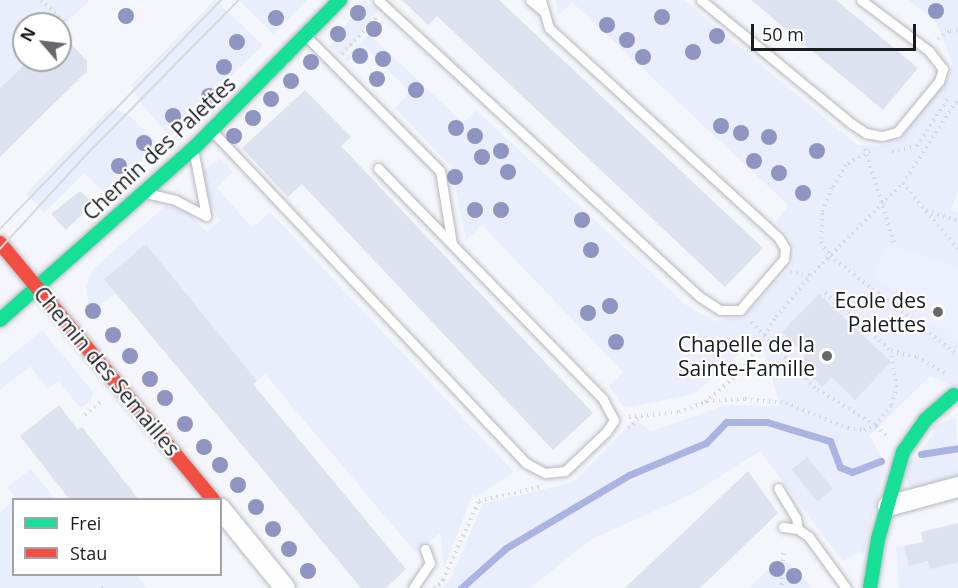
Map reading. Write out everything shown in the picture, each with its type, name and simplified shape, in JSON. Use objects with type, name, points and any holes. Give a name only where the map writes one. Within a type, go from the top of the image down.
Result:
[{"type":"street","name":"Chemin des Palettes","points":[[0,320],[194,148],[340,0]]},
{"type":"street","name":"Chemin des Semailles","points":[[0,243],[211,498]]},
{"type":"street","points":[[871,587],[888,506],[903,452],[925,420],[954,395]]},
{"type":"street","points":[[888,506],[958,487]]},
{"type":"street","points":[[222,510],[285,588]]},
{"type":"lane","points":[[378,0],[700,297],[720,310],[740,310],[784,259],[785,248],[778,237],[549,28],[542,5],[530,0]]},
{"type":"lane","points":[[701,0],[866,133],[882,136],[897,132],[939,81],[943,69],[929,51],[861,0]]},
{"type":"lane","points":[[306,36],[440,171],[452,244]]},
{"type":"lane","points":[[211,131],[526,463],[545,473],[565,471],[614,420],[603,399],[378,168]]},
{"type":"lane","points":[[144,193],[175,200],[206,216],[194,148]]},
{"type":"lane","points":[[778,488],[796,518],[798,529]]},
{"type":"lane","points":[[783,527],[798,529],[809,537],[846,588]]},
{"type":"lane","points":[[413,588],[430,563],[425,549]]},
{"type":"path","points":[[41,0],[53,12]]},
{"type":"path","points":[[333,63],[386,8]]},
{"type":"path","points":[[929,51],[939,37],[958,31]]},
{"type":"path","points":[[888,150],[917,146],[951,93]]},
{"type":"path","points":[[705,402],[742,370],[766,338],[776,317],[830,256],[903,183],[958,99]]},
{"type":"path","points":[[866,133],[865,151],[895,246]]},
{"type":"path","points":[[879,149],[865,151],[846,165],[822,213],[821,242],[830,256],[958,355]]},
{"type":"path","points":[[903,183],[958,249]]},
{"type":"path","points":[[926,210],[958,221]]},
{"type":"path","points":[[825,293],[891,351],[917,357],[951,379]]},
{"type":"path","points":[[740,310],[815,388],[875,425]]},
{"type":"path","points":[[614,420],[679,412],[705,402],[745,399],[786,403],[849,428],[864,430],[875,425],[892,405],[896,387],[891,351]]},
{"type":"path","points":[[85,415],[103,400]]},
{"type":"path","points":[[619,436],[642,416]]},
{"type":"path","points":[[436,588],[443,580],[479,501],[544,486]]},
{"type":"path","points":[[782,585],[784,551]]},
{"type":"shaded area","points":[[0,0],[90,0],[72,17],[72,12],[12,12],[12,72],[16,72],[0,88]]},
{"type":"shaded area","points":[[215,0],[263,45],[170,136],[142,105],[131,85]]},
{"type":"shaded area","points":[[239,0],[307,0],[273,34]]},
{"type":"shaded area","points":[[364,0],[378,10],[344,57],[330,47]]},
{"type":"shaded area","points":[[555,0],[684,0],[857,145],[882,146],[900,139],[946,81],[953,65],[936,22],[909,0],[958,0],[958,190],[951,210],[958,213],[958,268],[888,244],[875,273],[878,281],[958,342],[958,388],[930,376],[870,435],[885,465],[863,555],[859,551],[843,562],[760,451],[694,493],[590,540],[530,588],[442,588],[449,582],[483,504],[574,482],[634,420],[652,431],[726,405],[780,406],[760,336],[694,394],[625,408],[609,386],[623,372],[482,225],[466,240],[451,167],[395,108],[410,92],[364,46],[347,62],[344,59],[382,20],[385,23],[372,37],[463,123],[476,110],[685,304],[715,321],[743,317],[791,266],[795,252],[790,236],[775,222],[789,206],[572,2],[559,15]]},
{"type":"shaded area","points":[[111,107],[131,117],[158,144],[106,194],[84,173],[44,213],[26,193]]},
{"type":"shaded area","points":[[220,158],[233,172],[217,188],[252,228],[270,212],[514,472],[476,497],[473,493],[444,568],[440,532],[416,553],[265,374],[257,381],[147,245],[104,278],[116,293],[90,313],[86,289],[92,270],[165,206],[186,211],[207,232],[221,220],[206,199],[202,172]]},
{"type":"shaded area","name":"Ecole des Palettes","points":[[888,244],[958,268],[958,342],[878,281],[875,273]]},
{"type":"shaded area","points":[[42,330],[93,392],[91,401],[80,408],[59,381],[48,389],[30,366],[0,390],[0,365]]},
{"type":"shaded area","points":[[956,417],[958,477],[912,489],[905,476],[911,457],[917,458],[935,431],[931,427]]},
{"type":"shaded area","points":[[31,469],[54,498],[16,498],[7,487]]},
{"type":"shaded area","points":[[12,503],[12,576],[138,576],[147,588],[0,588],[0,512]]},
{"type":"shaded area","points":[[904,546],[928,561],[958,562],[958,588],[899,588],[896,547]]},
{"type":"shaded area","points":[[776,562],[789,563],[812,588],[748,588]]},
{"type":"building","points":[[402,0],[499,0],[763,248],[725,287],[437,16],[428,25]]},
{"type":"building","points":[[751,0],[836,0],[918,68],[883,110]]},
{"type":"building","points":[[72,45],[87,61],[87,71],[0,157],[0,88],[17,72],[72,72]]},
{"type":"building","points":[[305,90],[351,137],[341,146],[593,413],[553,450],[302,184],[288,197],[242,148]]},
{"type":"building","points":[[80,191],[93,203],[66,230],[51,214]]},
{"type":"building","points":[[146,244],[257,381],[253,384],[406,569],[386,588],[361,588],[104,279]]},
{"type":"building","points":[[819,294],[891,362],[855,400],[831,377],[822,387],[798,364],[806,355],[782,332]]},
{"type":"building","points":[[59,405],[78,430],[82,427],[137,498],[68,498],[20,436]]},
{"type":"building","points":[[807,457],[833,489],[817,501],[791,470]]},
{"type":"building","points":[[748,471],[778,513],[719,570],[700,588],[625,588]]},
{"type":"building","points":[[958,523],[958,562],[930,569],[928,561],[909,566],[904,546],[923,542],[921,532]]},
{"type":"waterway","points":[[461,588],[506,548],[629,475],[706,443],[726,422],[767,422],[830,441],[840,467],[852,472],[881,461]]},
{"type":"waterway","points":[[921,454],[958,448]]},
{"type":"tram line","points":[[0,229],[221,0]]},
{"type":"tram line","points":[[0,249],[88,153],[239,0]]},
{"type":"traffic: fast","points":[[0,320],[194,148],[340,0]]},
{"type":"traffic: fast","points":[[870,588],[878,539],[903,452],[925,420],[954,395]]},
{"type":"traffic: jam","points":[[0,243],[211,498]]},
{"type":"place","name":"Ecole des Palettes","points":[[938,312]]},
{"type":"place","name":"Chapelle de la Sainte-Famille","points":[[827,356]]}]
